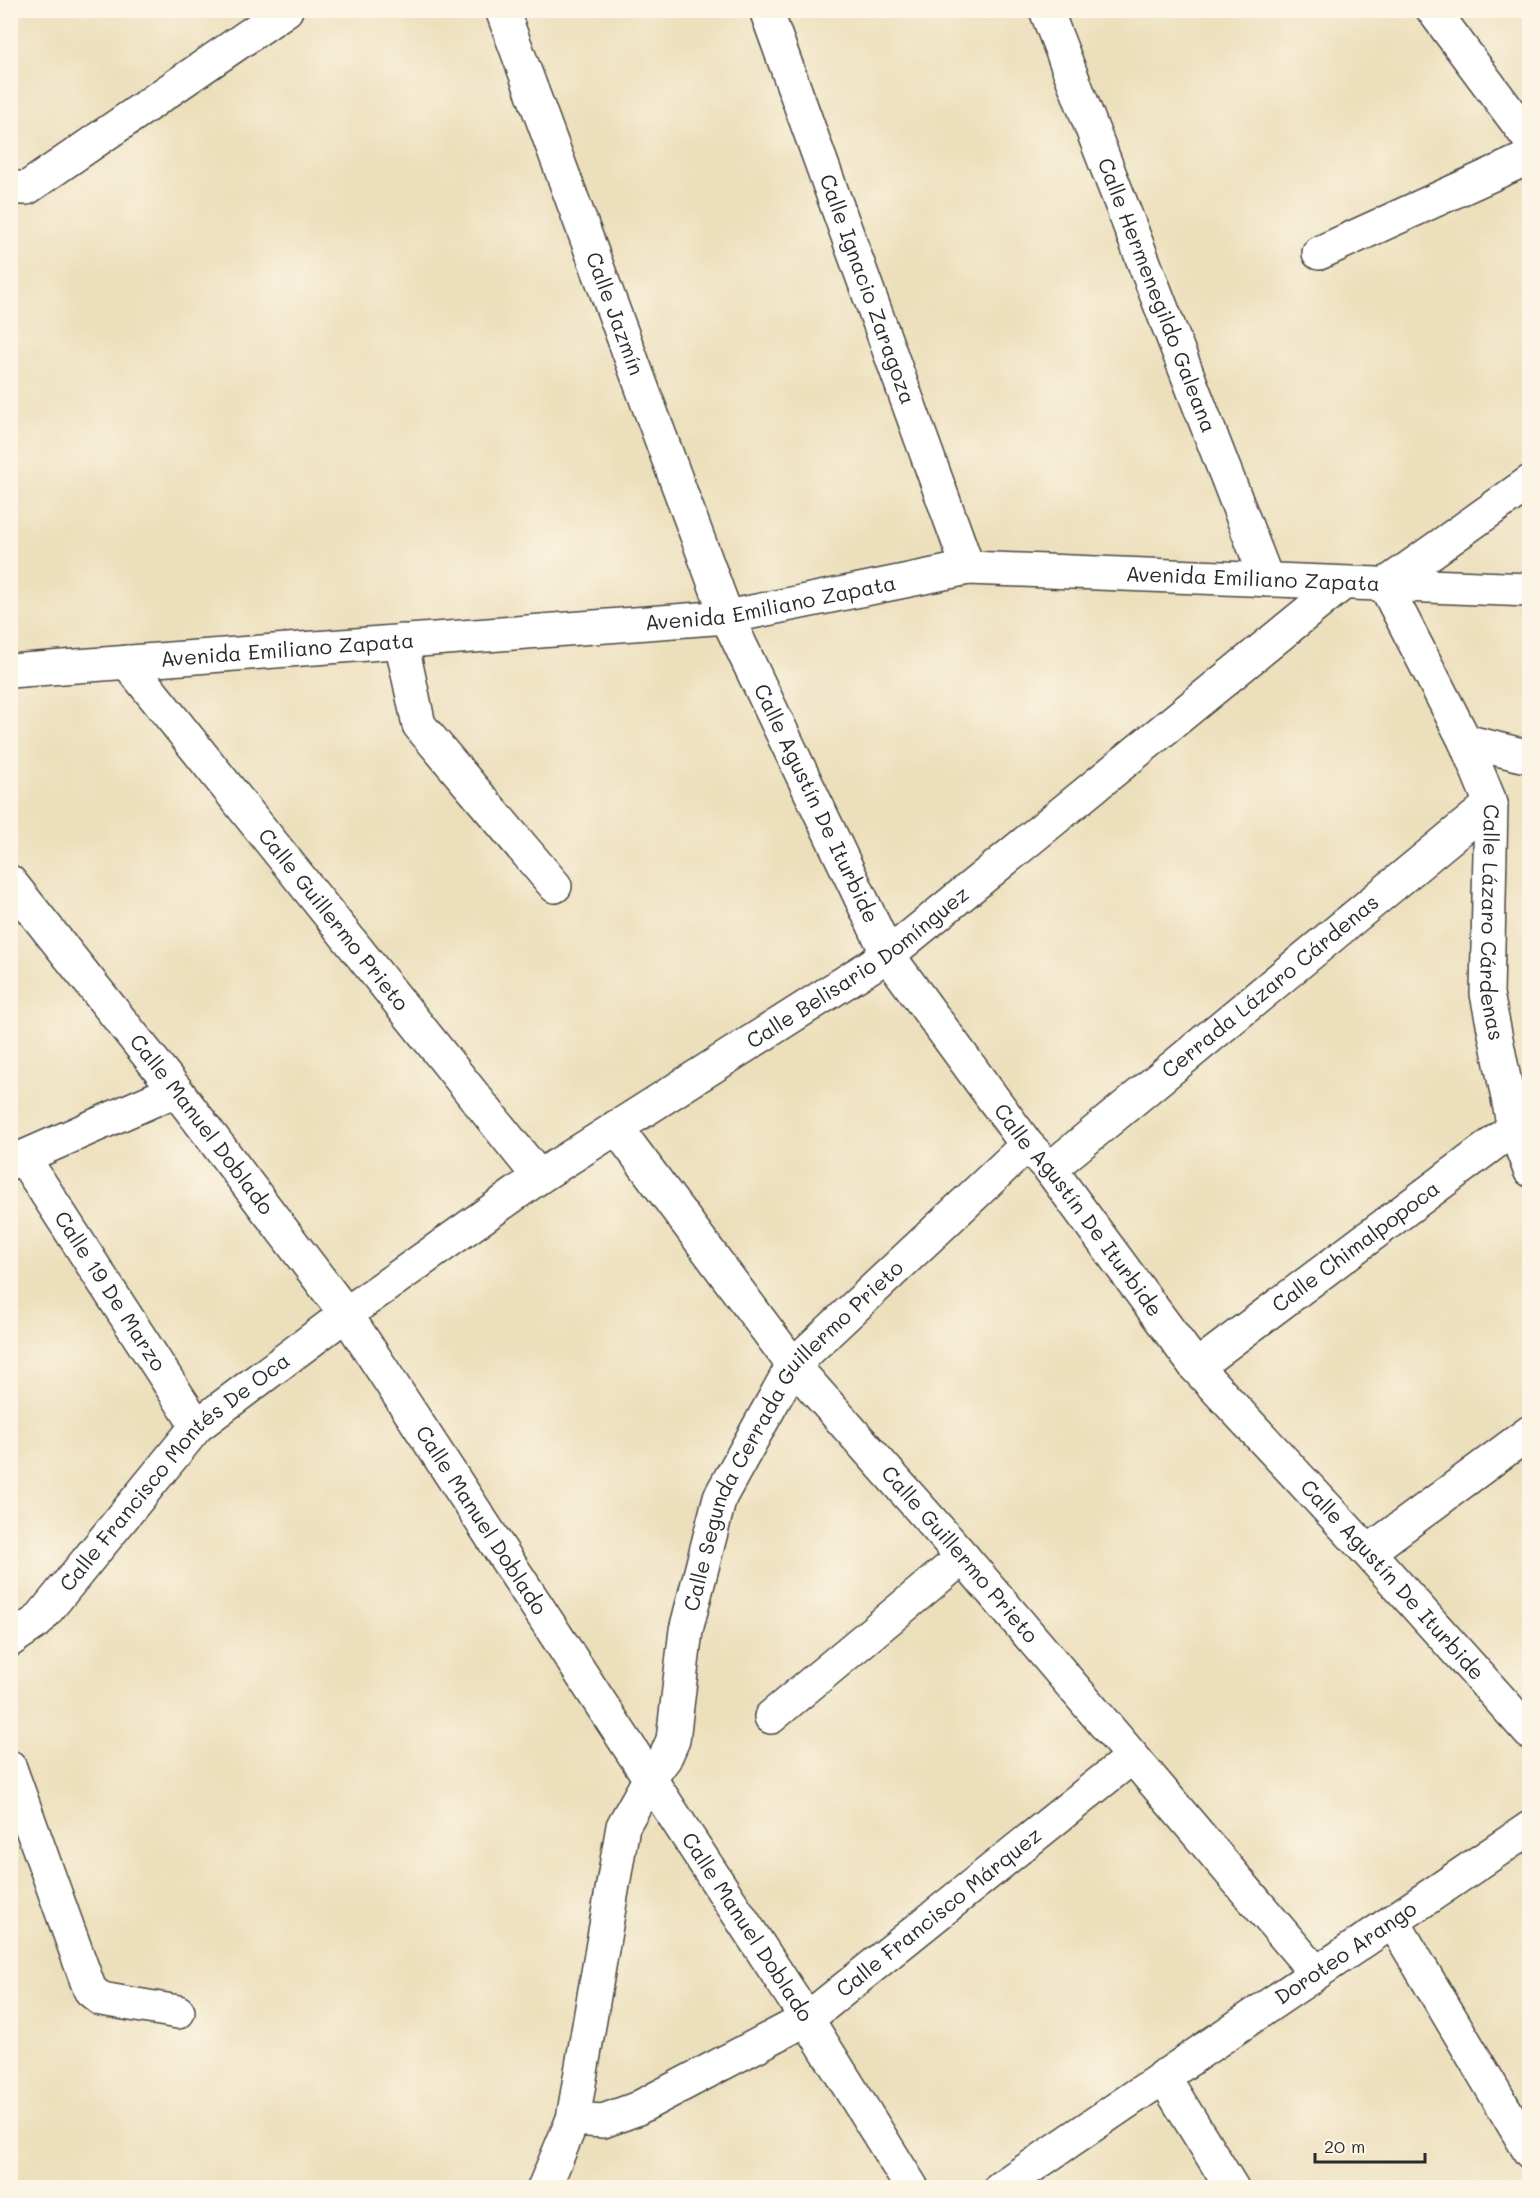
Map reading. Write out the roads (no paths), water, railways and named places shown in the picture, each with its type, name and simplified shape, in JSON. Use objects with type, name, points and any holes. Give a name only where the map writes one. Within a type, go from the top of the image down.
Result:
[{"type":"street","points":[[10,186],[11,188],[27,188],[286,10]]},
{"type":"street","name":"Calle Jazmín","points":[[502,10],[727,617]]},
{"type":"street","name":"Calle Ignacio Zaragoza","points":[[766,10],[968,568]]},
{"type":"street","name":"Calle Hermenegildo Galeana","points":[[1046,10],[1267,580]]},
{"type":"street","points":[[1433,10],[1530,140]]},
{"type":"street","points":[[1319,253],[1530,157]]},
{"type":"street","points":[[1385,585],[1530,482]]},
{"type":"street","name":"Avenida Emiliano Zapata","points":[[10,671],[727,617],[968,568],[1530,590]]},
{"type":"street","name":"Calle Belisario Domínguez","points":[[346,1314],[539,1177],[888,955],[1341,584]]},
{"type":"street","name":"Calle Lázaro Cárdenas","points":[[1385,585],[1465,741],[1491,804],[1487,994],[1514,1128],[1530,1170]]},
{"type":"street","name":"Calle Agustín De Iturbide","points":[[727,617],[888,955],[1196,1367],[1368,1552],[1530,1733]]},
{"type":"street","points":[[401,641],[420,725],[555,886]]},
{"type":"street","name":"Calle Guillermo Prieto","points":[[128,662],[539,1177]]},
{"type":"street","points":[[1465,741],[1530,757]]},
{"type":"street","name":"Cerrada Lázaro Cárdenas","points":[[1050,1169],[1491,804]]},
{"type":"street","name":"Calle Manuel Doblado","points":[[10,882],[176,1090],[346,1314],[807,2019],[912,2187]]},
{"type":"street","points":[[17,1160],[176,1090]]},
{"type":"street","name":"Calle Guillermo Prieto","points":[[616,1127],[793,1365],[963,1557],[1316,1972]]},
{"type":"street","name":"Calle Chimalpopoca","points":[[1196,1367],[1514,1128]]},
{"type":"street","name":"Calle Segunda Cerrada Guillermo Prieto","points":[[544,2187],[573,2119],[623,1826],[650,1778],[665,1758],[673,1740],[686,1630],[720,1497],[793,1365],[1028,1145]]},
{"type":"street","name":"Calle 19 De Marzo","points":[[17,1160],[197,1426]]},
{"type":"street","name":"Calle Francisco Montés De Oca","points":[[10,1640],[38,1621],[197,1426],[346,1314]]},
{"type":"street","points":[[1368,1552],[1530,1432]]},
{"type":"street","points":[[771,1717],[963,1557]]},
{"type":"street","name":"Calle Francisco Márquez","points":[[573,2119],[603,2121],[636,2109],[807,2019],[1132,1757]]},
{"type":"street","points":[[10,1768],[90,1990],[101,1999],[178,2012]]},
{"type":"street","name":"Doroteo Arango","points":[[1000,2187],[1316,1972],[1394,1923],[1530,1828]]},
{"type":"street","points":[[1394,1923],[1530,2152]]},
{"type":"street","points":[[1163,2076],[1232,2187]]}]
